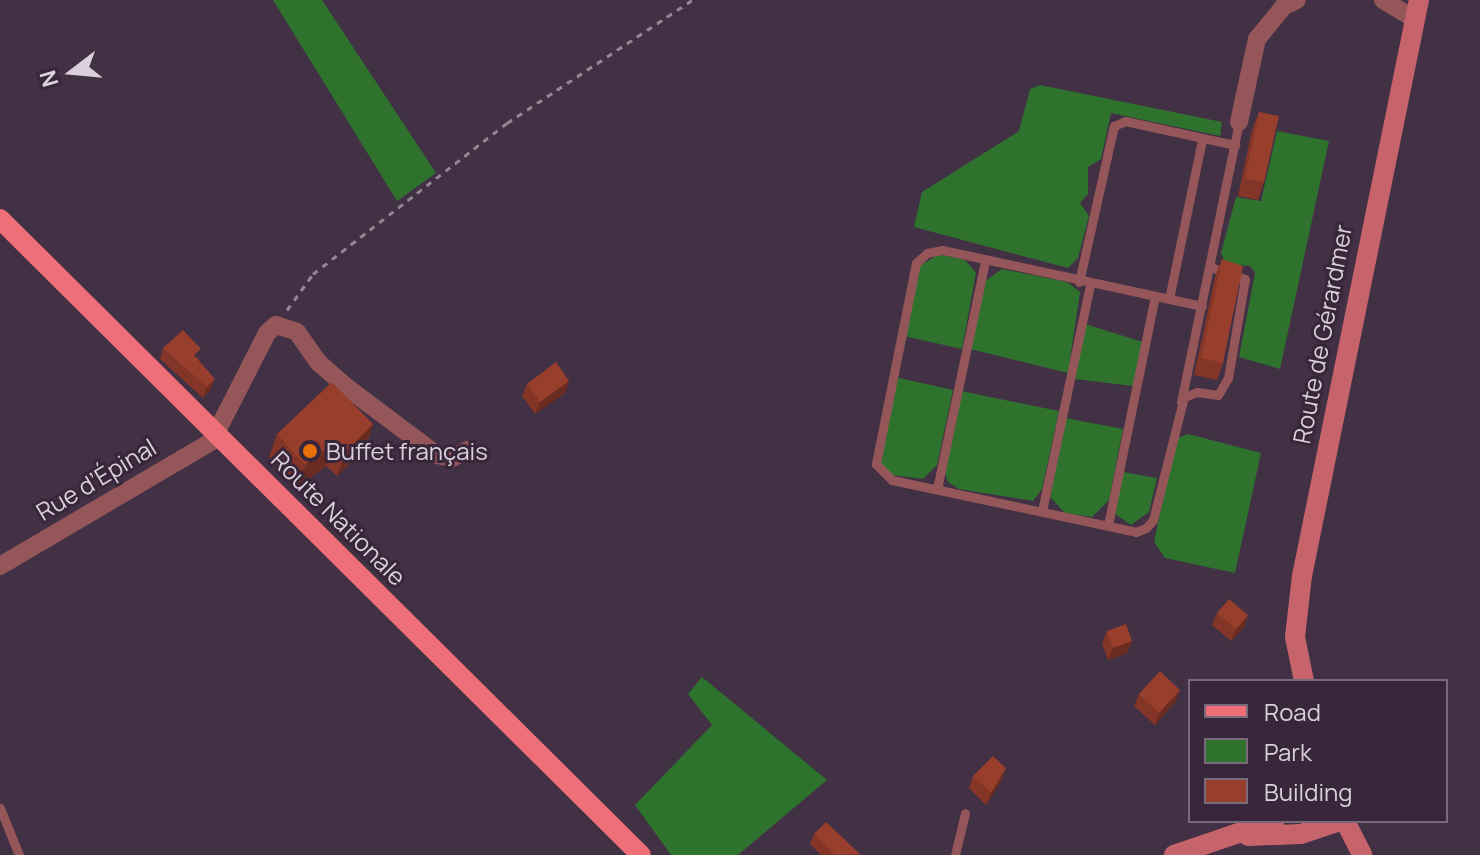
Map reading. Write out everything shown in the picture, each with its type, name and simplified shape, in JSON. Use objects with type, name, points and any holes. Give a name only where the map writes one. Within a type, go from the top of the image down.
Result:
[{"type":"main road","name":"Route de Gérardmer","points":[[1304,679],[1295,637],[1302,576],[1417,9]]},
{"type":"main road","name":"Route Nationale","points":[[0,219],[641,855]]},
{"type":"main road","points":[[1174,855],[1240,836],[1269,823]]},
{"type":"main road","points":[[1240,836],[1301,834],[1336,823]]},
{"type":"main road","points":[[1343,823],[1362,855]]},
{"type":"street","points":[[1239,122],[1257,39],[1284,6],[1297,0]]},
{"type":"street","points":[[1383,0],[1417,9]]},
{"type":"street","points":[[216,433],[267,333],[276,325],[297,332],[319,363],[437,455],[452,458],[468,450]]},
{"type":"street","name":"Rue d’Épinal","points":[[0,566],[212,441],[216,433]]},
{"type":"lane","points":[[1042,511],[1114,126],[1125,121],[1235,145]]},
{"type":"lane","points":[[1202,306],[934,250],[916,263],[874,456],[883,474],[892,480],[1136,532],[1153,520],[1202,306],[1239,122]]},
{"type":"lane","points":[[1169,299],[1202,139]]},
{"type":"lane","points":[[937,489],[985,261]]},
{"type":"lane","points":[[1180,405],[1197,392],[1224,392],[1228,378],[1245,279],[1210,267]]},
{"type":"lane","points":[[1108,525],[1155,297]]},
{"type":"lane","points":[[0,808],[19,855]]},
{"type":"lane","points":[[955,855],[965,813]]},
{"type":"path","points":[[276,325],[313,274],[507,123],[692,0]]},
{"type":"green space","points":[[273,0],[322,0],[436,173],[397,201]]},
{"type":"green space","points":[[1040,85],[1222,122],[1220,136],[1111,113],[1101,159],[1088,167],[1088,194],[1080,203],[1089,216],[1078,258],[1068,268],[914,227],[922,192],[1019,131],[1030,89]]},
{"type":"green space","points":[[1277,131],[1329,141],[1280,369],[1239,357],[1255,273],[1250,266],[1226,264],[1221,253],[1236,197],[1261,201]]},
{"type":"green space","points":[[939,254],[965,260],[976,273],[962,349],[904,336],[918,267]]},
{"type":"green space","points":[[1002,269],[1067,282],[1080,292],[1068,373],[970,349],[984,282]]},
{"type":"green space","points":[[1085,324],[1143,342],[1133,386],[1074,379]]},
{"type":"green space","points":[[895,377],[953,390],[937,465],[923,479],[890,475],[880,462]]},
{"type":"green space","points":[[961,391],[1059,411],[1042,489],[1033,501],[959,489],[948,482],[944,469]]},
{"type":"green space","points":[[1065,418],[1123,429],[1109,500],[1092,517],[1065,513],[1050,497]]},
{"type":"green space","points":[[1188,434],[1261,453],[1235,573],[1165,558],[1154,542],[1176,439]]},
{"type":"green space","points":[[1123,472],[1157,478],[1149,512],[1131,525],[1115,514]]},
{"type":"green space","points":[[702,677],[827,780],[738,855],[671,855],[635,805],[712,725],[688,694]]},
{"type":"building","points":[[1259,112],[1279,116],[1264,182],[1245,178]]},
{"type":"building","points":[[1222,259],[1243,266],[1223,363],[1201,358]]},
{"type":"building","points":[[183,330],[201,349],[194,355],[215,379],[207,387],[163,348]]},
{"type":"building","points":[[556,362],[569,381],[540,402],[527,384]]},
{"type":"building","points":[[332,382],[373,424],[345,452],[334,442],[305,465],[277,434]]},
{"type":"building","points":[[1229,599],[1248,615],[1236,629],[1217,613]]},
{"type":"building","points":[[1126,624],[1132,641],[1113,648],[1107,631]]},
{"type":"building","points":[[1160,671],[1180,690],[1159,713],[1139,694]]},
{"type":"building","points":[[993,756],[1006,768],[991,793],[973,776]]},
{"type":"building","points":[[826,822],[860,854],[835,855],[814,834]]},
{"type":"place","name":"Buffet français","points":[[310,451]]}]
